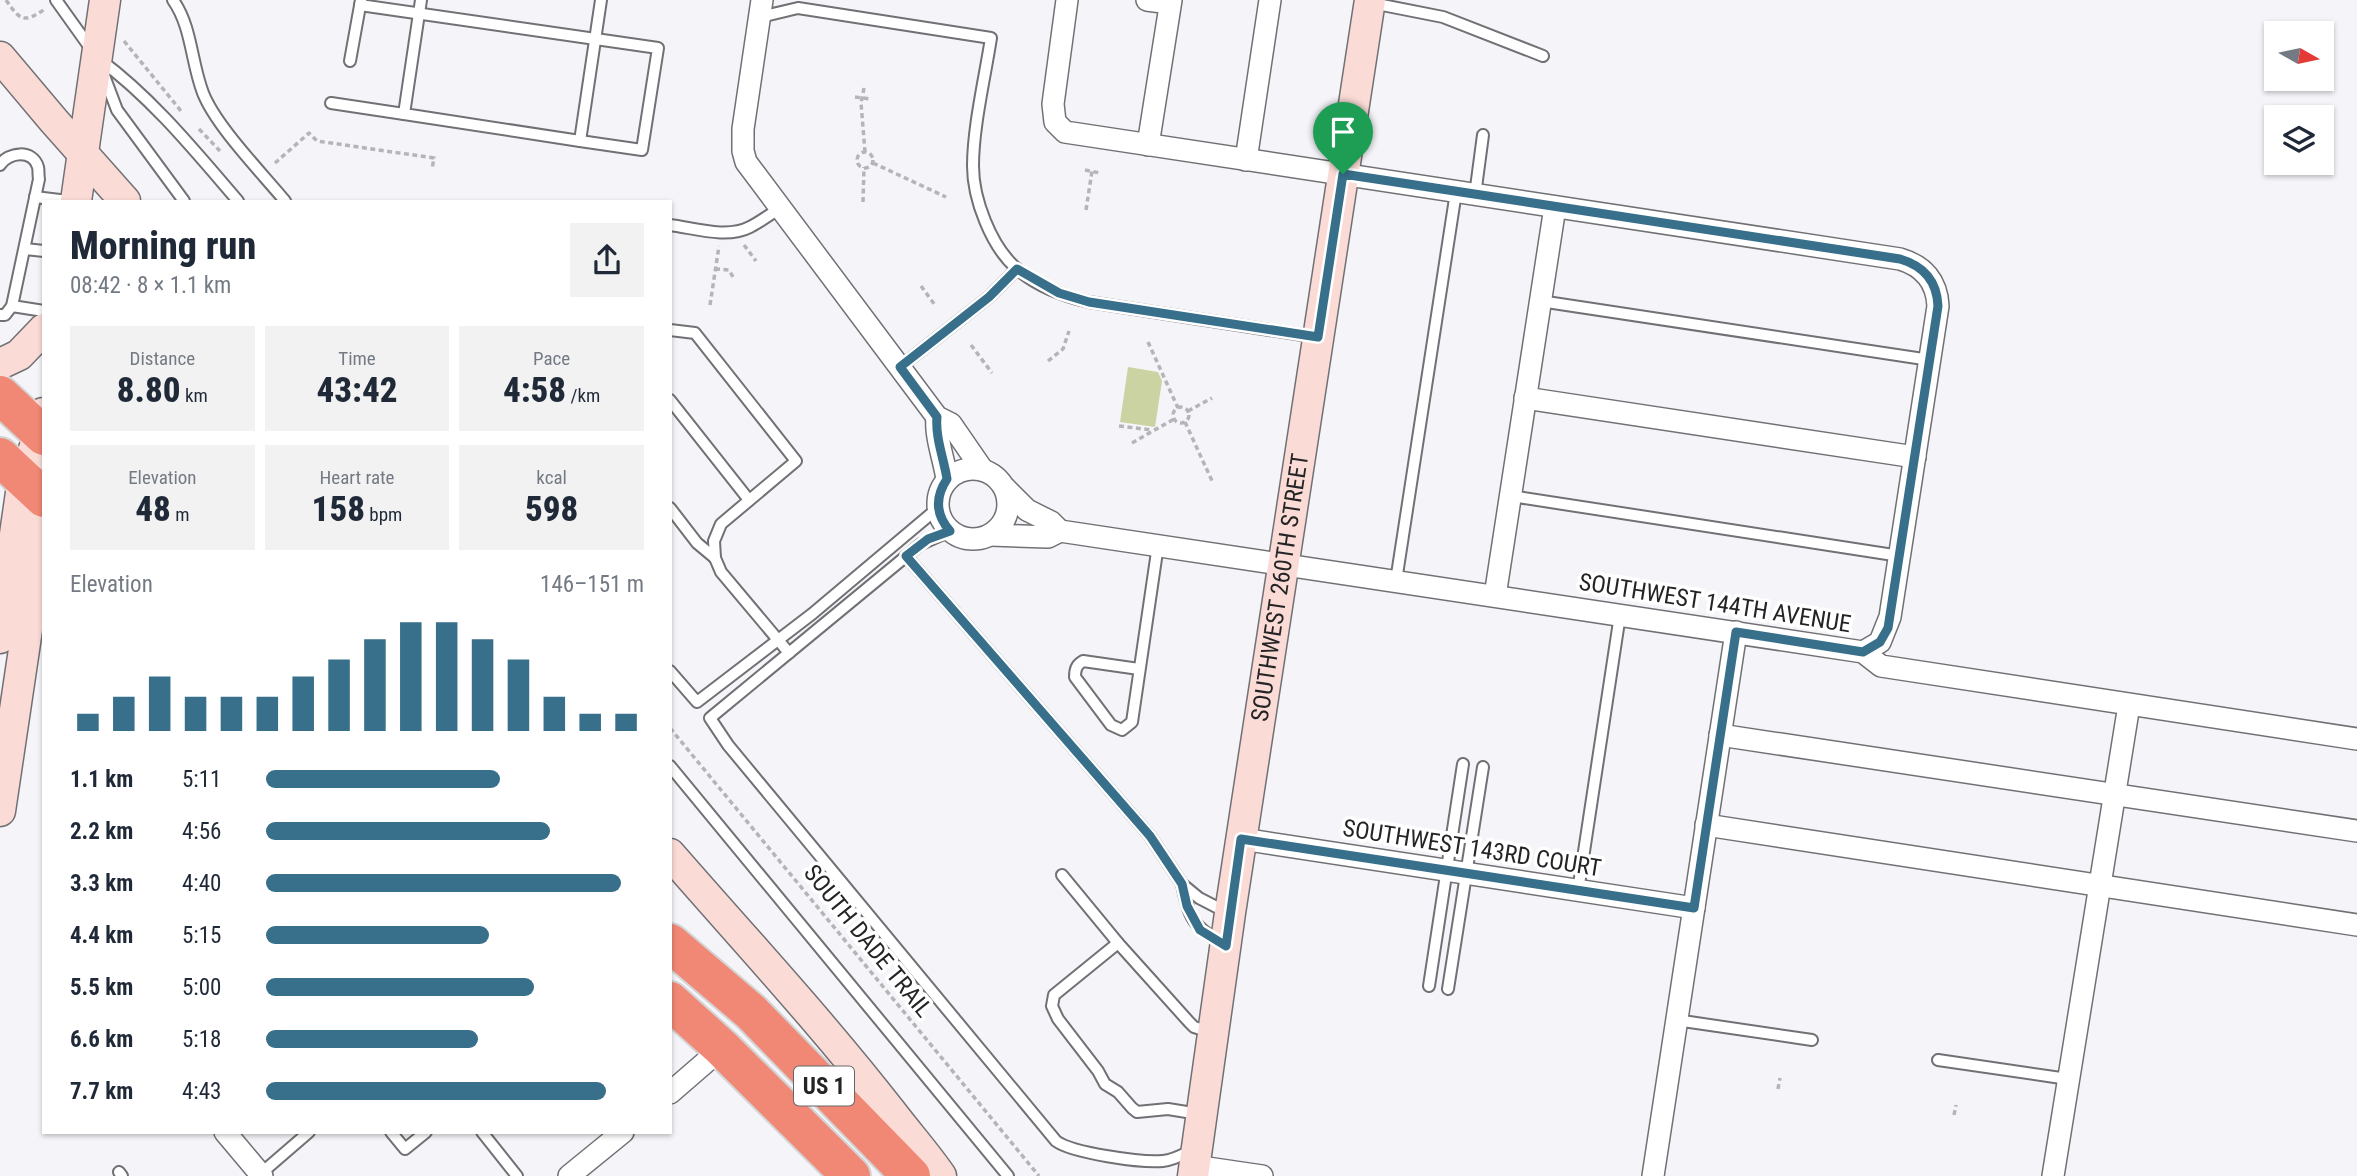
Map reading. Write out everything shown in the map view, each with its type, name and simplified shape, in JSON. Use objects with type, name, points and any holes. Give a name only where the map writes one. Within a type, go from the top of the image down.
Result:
[{"type":"highway","points":[[0,395],[42,425]]},
{"type":"highway","name":"US 1","points":[[672,945],[751,1012],[911,1176]]},
{"type":"highway","name":"US 1","points":[[672,1003],[722,1048],[851,1176]]},
{"type":"highway","points":[[722,1048],[751,1012]]},
{"type":"street","points":[[76,200],[105,0]]},
{"type":"street","points":[[1067,0],[1053,104],[1055,122],[1065,132],[1900,259],[1911,262],[1926,273],[1938,297],[1900,556],[1888,628],[1880,642],[1863,652]]},
{"type":"street","points":[[1147,0],[1170,2],[1148,145]]},
{"type":"street","points":[[1246,160],[1270,0]]},
{"type":"street","name":"SOUTHWEST 260TH STREET","points":[[1194,1163],[1369,1]]},
{"type":"street","points":[[761,8],[743,129],[743,151],[751,172],[937,417],[951,425],[982,469]]},
{"type":"street","points":[[0,57],[124,200]]},
{"type":"street","points":[[1496,596],[1555,207]]},
{"type":"street","points":[[0,364],[19,355],[42,331]]},
{"type":"street","points":[[1525,398],[1916,457]]},
{"type":"street","points":[[937,417],[936,431],[947,479]]},
{"type":"street","points":[[0,638],[28,477],[42,429]]},
{"type":"street","points":[[963,469],[982,469],[991,473],[1005,488],[1008,509],[999,528],[991,534],[981,538],[959,537],[950,531],[940,517],[938,508],[941,488],[947,479],[963,469]]},
{"type":"street","name":"SOUTHWEST 144TH AVENUE","points":[[1005,488],[1027,510],[1051,522],[1060,531]]},
{"type":"street","points":[[0,811],[42,528]]},
{"type":"street","name":"SOUTHWEST 144TH AVENUE","points":[[991,534],[1048,537],[1060,531],[1283,563],[1863,652],[1881,666],[2357,739]]},
{"type":"street","points":[[1653,1176],[1736,632]]},
{"type":"street","points":[[2053,1176],[2129,705]]},
{"type":"street","points":[[1720,735],[2357,831]]},
{"type":"street","points":[[1706,825],[2357,925]]},
{"type":"street","name":"SOUTHWEST 143RD COURT","points":[[1241,839],[1694,908]]},
{"type":"street","points":[[672,856],[753,950],[771,966],[860,1072],[941,1176]]},
{"type":"street","points":[[751,1012],[761,984],[753,950]]},
{"type":"street","points":[[672,1091],[722,1048]]},
{"type":"street","points":[[227,1134],[260,1175]]},
{"type":"street","points":[[569,1176],[621,1134]]},
{"type":"street","points":[[1194,1163],[1262,1176]]},
{"type":"lane","points":[[56,0],[97,58],[117,110],[183,200]]},
{"type":"lane","points":[[173,0],[186,26],[196,70],[211,110],[284,200]]},
{"type":"lane","points":[[404,114],[421,0]]},
{"type":"lane","points":[[580,141],[601,0]]},
{"type":"lane","points":[[1369,1],[1443,17],[1543,56]]},
{"type":"lane","points":[[331,103],[642,150],[658,48],[360,2],[350,61]]},
{"type":"lane","points":[[761,8],[798,8],[991,38],[974,149],[973,179],[982,213],[1000,248],[1017,269],[1052,290],[1089,302],[1318,337]]},
{"type":"lane","points":[[97,58],[122,76],[152,104],[237,200]]},
{"type":"lane","points":[[1396,581],[1465,194],[1483,135]]},
{"type":"lane","points":[[0,165],[3,159],[15,153],[34,160],[39,179],[12,306],[5,315],[0,315]]},
{"type":"lane","points":[[35,197],[60,200]]},
{"type":"lane","points":[[672,225],[737,231],[751,227],[779,209]]},
{"type":"lane","points":[[24,249],[42,251]]},
{"type":"lane","points":[[900,367],[989,297],[1017,269]]},
{"type":"lane","points":[[1540,301],[1930,360]]},
{"type":"lane","points":[[12,306],[42,311]]},
{"type":"lane","points":[[672,330],[695,333],[796,460],[721,524],[714,541],[715,558],[720,572],[789,653]]},
{"type":"lane","points":[[672,403],[749,500]]},
{"type":"lane","points":[[1511,496],[1900,556]]},
{"type":"lane","points":[[696,702],[778,640],[938,508]]},
{"type":"lane","points":[[672,511],[697,543],[715,558]]},
{"type":"lane","points":[[710,718],[906,556],[928,539],[950,531]]},
{"type":"lane","points":[[1139,669],[1083,661],[1078,663],[1075,677],[1111,725],[1122,730],[1132,722],[1157,545]]},
{"type":"lane","points":[[906,556],[1150,836],[1182,884],[1199,898],[1230,914]]},
{"type":"lane","points":[[1578,891],[1620,615]]},
{"type":"lane","points":[[672,673],[1056,1141],[1062,1146],[1082,1152],[1150,1161],[1194,1163]]},
{"type":"lane","points":[[1448,989],[1463,764]]},
{"type":"lane","points":[[1429,986],[1483,767]]},
{"type":"lane","points":[[672,768],[1008,1176]]},
{"type":"lane","points":[[1062,875],[1189,1022],[1194,1027],[1213,1033]]},
{"type":"lane","points":[[1182,884],[1187,906],[1200,930],[1226,946]]},
{"type":"lane","points":[[1118,943],[1054,995],[1052,1006],[1058,1019],[1105,1084],[1118,1091],[1137,1112],[1168,1110],[1201,1115]]},
{"type":"lane","points":[[1676,1020],[1812,1040]]},
{"type":"lane","points":[[1938,1060],[2068,1079]]},
{"type":"lane","points":[[260,1175],[307,1134]]},
{"type":"lane","points":[[393,1134],[405,1149],[424,1134]]},
{"type":"lane","points":[[484,1134],[517,1176]]},
{"type":"path","points":[[6,0],[19,17],[28,19],[36,15]]},
{"type":"path","points":[[121,37],[184,114]]},
{"type":"path","points":[[864,88],[862,98],[865,152]]},
{"type":"path","points":[[855,97],[871,99]]},
{"type":"path","points":[[191,122],[223,153]]},
{"type":"path","points":[[275,163],[309,132],[317,141],[434,158],[432,169]]},
{"type":"path","points":[[860,153],[872,155],[873,163],[864,167],[858,163],[860,153]]},
{"type":"path","points":[[873,163],[947,197]]},
{"type":"path","points":[[863,202],[864,167]]},
{"type":"path","points":[[1085,170],[1100,173]]},
{"type":"path","points":[[1086,210],[1092,172]]},
{"type":"path","points":[[742,243],[755,261]]},
{"type":"path","points":[[710,305],[719,246]]},
{"type":"path","points":[[715,269],[729,270],[733,277]]},
{"type":"path","points":[[921,286],[936,305]]},
{"type":"path","points":[[1048,361],[1063,349],[1069,331]]},
{"type":"path","points":[[1149,342],[1178,408]]},
{"type":"path","points":[[971,345],[992,373]]},
{"type":"path","points":[[1188,411],[1212,398]]},
{"type":"path","points":[[1178,408],[1182,407],[1188,411],[1189,417],[1185,422]]},
{"type":"path","points":[[1174,419],[1178,408]]},
{"type":"path","points":[[1174,419],[1185,422]]},
{"type":"path","points":[[1132,443],[1174,419]]},
{"type":"path","points":[[1185,422],[1213,483]]},
{"type":"path","points":[[1119,425],[1154,430]]},
{"type":"path","name":"SOUTH DADE TRAIL","points":[[672,730],[1039,1176]]},
{"type":"path","points":[[1778,1089],[1780,1078]]},
{"type":"path","points":[[1954,1115],[1956,1105]]},
{"type":"green space","points":[[1128,367],[1158,372],[1162,381],[1155,427],[1120,422]]},
{"type":"route","points":[[1343,174],[1900,259],[1919,267],[1932,281],[1938,297],[1938,306],[1888,628],[1875,647],[1863,652],[1736,632],[1694,908],[1241,839],[1226,946],[1200,930],[1187,906],[1182,884],[1150,836],[906,556],[928,539],[950,531],[940,517],[938,508],[941,488],[947,479],[936,431],[937,417],[900,367],[989,297],[1017,269],[1067,297],[1089,302],[1318,337],[1343,174]]}]
